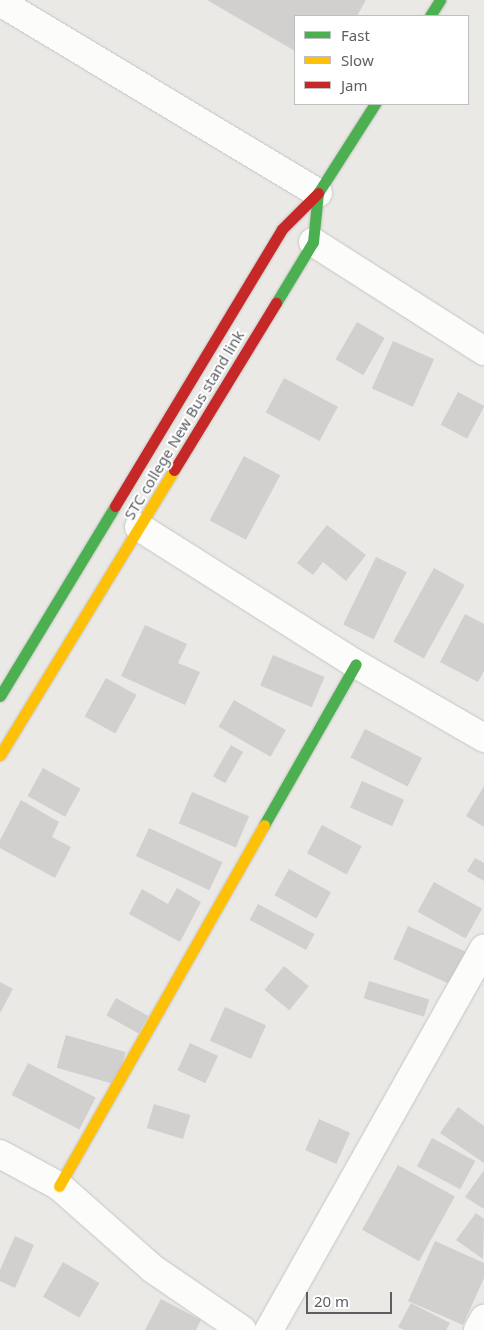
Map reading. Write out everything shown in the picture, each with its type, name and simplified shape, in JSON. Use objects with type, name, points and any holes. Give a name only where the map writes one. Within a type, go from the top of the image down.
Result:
[{"type":"street","points":[[431,15],[440,0]]},
{"type":"street","points":[[0,2],[318,193],[282,229],[0,696]]},
{"type":"street","name":"STC college New Bus stand link","points":[[0,755],[313,242],[318,193],[374,105]]},
{"type":"street","points":[[313,242],[484,351]]},
{"type":"street","points":[[139,527],[356,664],[484,738]]},
{"type":"street","points":[[59,1186],[356,664]]},
{"type":"street","points":[[269,1330],[484,948]]},
{"type":"street","points":[[0,1154],[59,1186],[154,1269],[242,1330]]},
{"type":"street","points":[[478,1330],[484,1319]]},
{"type":"building","points":[[207,0],[366,0],[358,15],[294,15],[294,50]]},
{"type":"building","points":[[357,322],[385,338],[363,375],[336,359]]},
{"type":"building","points":[[393,341],[434,359],[413,407],[372,389]]},
{"type":"building","points":[[284,378],[338,407],[320,441],[266,412]]},
{"type":"building","points":[[458,392],[484,406],[467,439],[441,425]]},
{"type":"building","points":[[244,456],[280,475],[246,540],[210,520]]},
{"type":"building","points":[[327,525],[366,555],[346,581],[323,562],[313,575],[297,563]]},
{"type":"building","points":[[376,557],[407,572],[374,639],[343,624]]},
{"type":"building","points":[[434,568],[465,585],[424,658],[393,641]]},
{"type":"building","points":[[465,614],[484,624],[484,671],[478,682],[440,662]]},
{"type":"building","points":[[145,625],[187,644],[178,663],[200,672],[185,705],[121,676]]},
{"type":"building","points":[[273,655],[325,677],[312,707],[260,685]]},
{"type":"building","points":[[106,678],[137,695],[115,733],[85,716]]},
{"type":"building","points":[[234,700],[286,730],[270,757],[218,727]]},
{"type":"building","points":[[365,729],[422,758],[407,787],[350,758]]},
{"type":"building","points":[[231,745],[243,752],[225,783],[213,776]]},
{"type":"building","points":[[43,768],[81,789],[65,817],[27,796]]},
{"type":"building","points":[[362,781],[404,800],[392,826],[350,807]]},
{"type":"building","points":[[484,786],[484,827],[466,816]]},
{"type":"building","points":[[192,792],[249,816],[236,848],[179,823]]},
{"type":"building","points":[[21,800],[59,822],[52,837],[71,847],[55,878],[0,848],[0,840]]},
{"type":"building","points":[[322,825],[362,846],[347,874],[307,853]]},
{"type":"building","points":[[149,828],[222,862],[209,890],[136,856]]},
{"type":"building","points":[[475,858],[484,863],[484,881],[467,871]]},
{"type":"building","points":[[289,869],[331,892],[316,919],[274,895]]},
{"type":"building","points":[[434,882],[482,909],[466,938],[418,912]]},
{"type":"building","points":[[177,888],[201,902],[180,942],[129,914],[142,889],[168,904]]},
{"type":"building","points":[[258,904],[315,934],[306,950],[250,920]]},
{"type":"building","points":[[408,926],[471,954],[456,987],[393,959]]},
{"type":"building","points":[[284,966],[309,986],[289,1010],[264,990]]},
{"type":"building","points":[[369,981],[429,999],[424,1017],[364,998]]},
{"type":"building","points":[[0,982],[13,989],[0,1013]]},
{"type":"building","points":[[116,998],[148,1016],[139,1033],[106,1015]]},
{"type":"building","points":[[225,1007],[266,1025],[251,1059],[210,1041]]},
{"type":"building","points":[[66,1035],[126,1052],[116,1085],[57,1068]]},
{"type":"building","points":[[190,1043],[218,1056],[205,1083],[177,1070]]},
{"type":"building","points":[[28,1063],[96,1098],[79,1130],[12,1095]]},
{"type":"building","points":[[154,1104],[190,1115],[183,1139],[147,1128]]},
{"type":"building","points":[[458,1107],[484,1126],[484,1163],[440,1133]]},
{"type":"building","points":[[319,1119],[350,1133],[336,1164],[305,1150]]},
{"type":"building","points":[[432,1138],[475,1161],[460,1189],[417,1166]]},
{"type":"building","points":[[398,1165],[455,1197],[419,1261],[362,1230]]},
{"type":"building","points":[[484,1170],[484,1209],[465,1197]]},
{"type":"building","points":[[476,1213],[484,1219],[483,1259],[456,1240]]},
{"type":"building","points":[[15,1236],[34,1245],[15,1288],[0,1281],[0,1270]]},
{"type":"building","points":[[435,1241],[484,1263],[484,1278],[463,1325],[408,1301]]},
{"type":"building","points":[[63,1262],[99,1283],[79,1318],[43,1297]]},
{"type":"building","points":[[161,1299],[201,1320],[196,1330],[145,1330]]},
{"type":"building","points":[[411,1303],[450,1323],[446,1330],[404,1330],[398,1327]]},
{"type":"traffic: fast","points":[[431,15],[440,0]]},
{"type":"traffic: fast","points":[[276,303],[313,242],[318,193],[374,105]]},
{"type":"traffic: fast","points":[[0,696],[115,506]]},
{"type":"traffic: fast","points":[[264,825],[356,664]]},
{"type":"traffic: slow","points":[[0,755],[174,470]]},
{"type":"traffic: slow","points":[[59,1186],[264,825]]},
{"type":"traffic: jam","points":[[115,506],[282,229],[318,193]]},
{"type":"traffic: jam","points":[[174,470],[276,303]]}]
